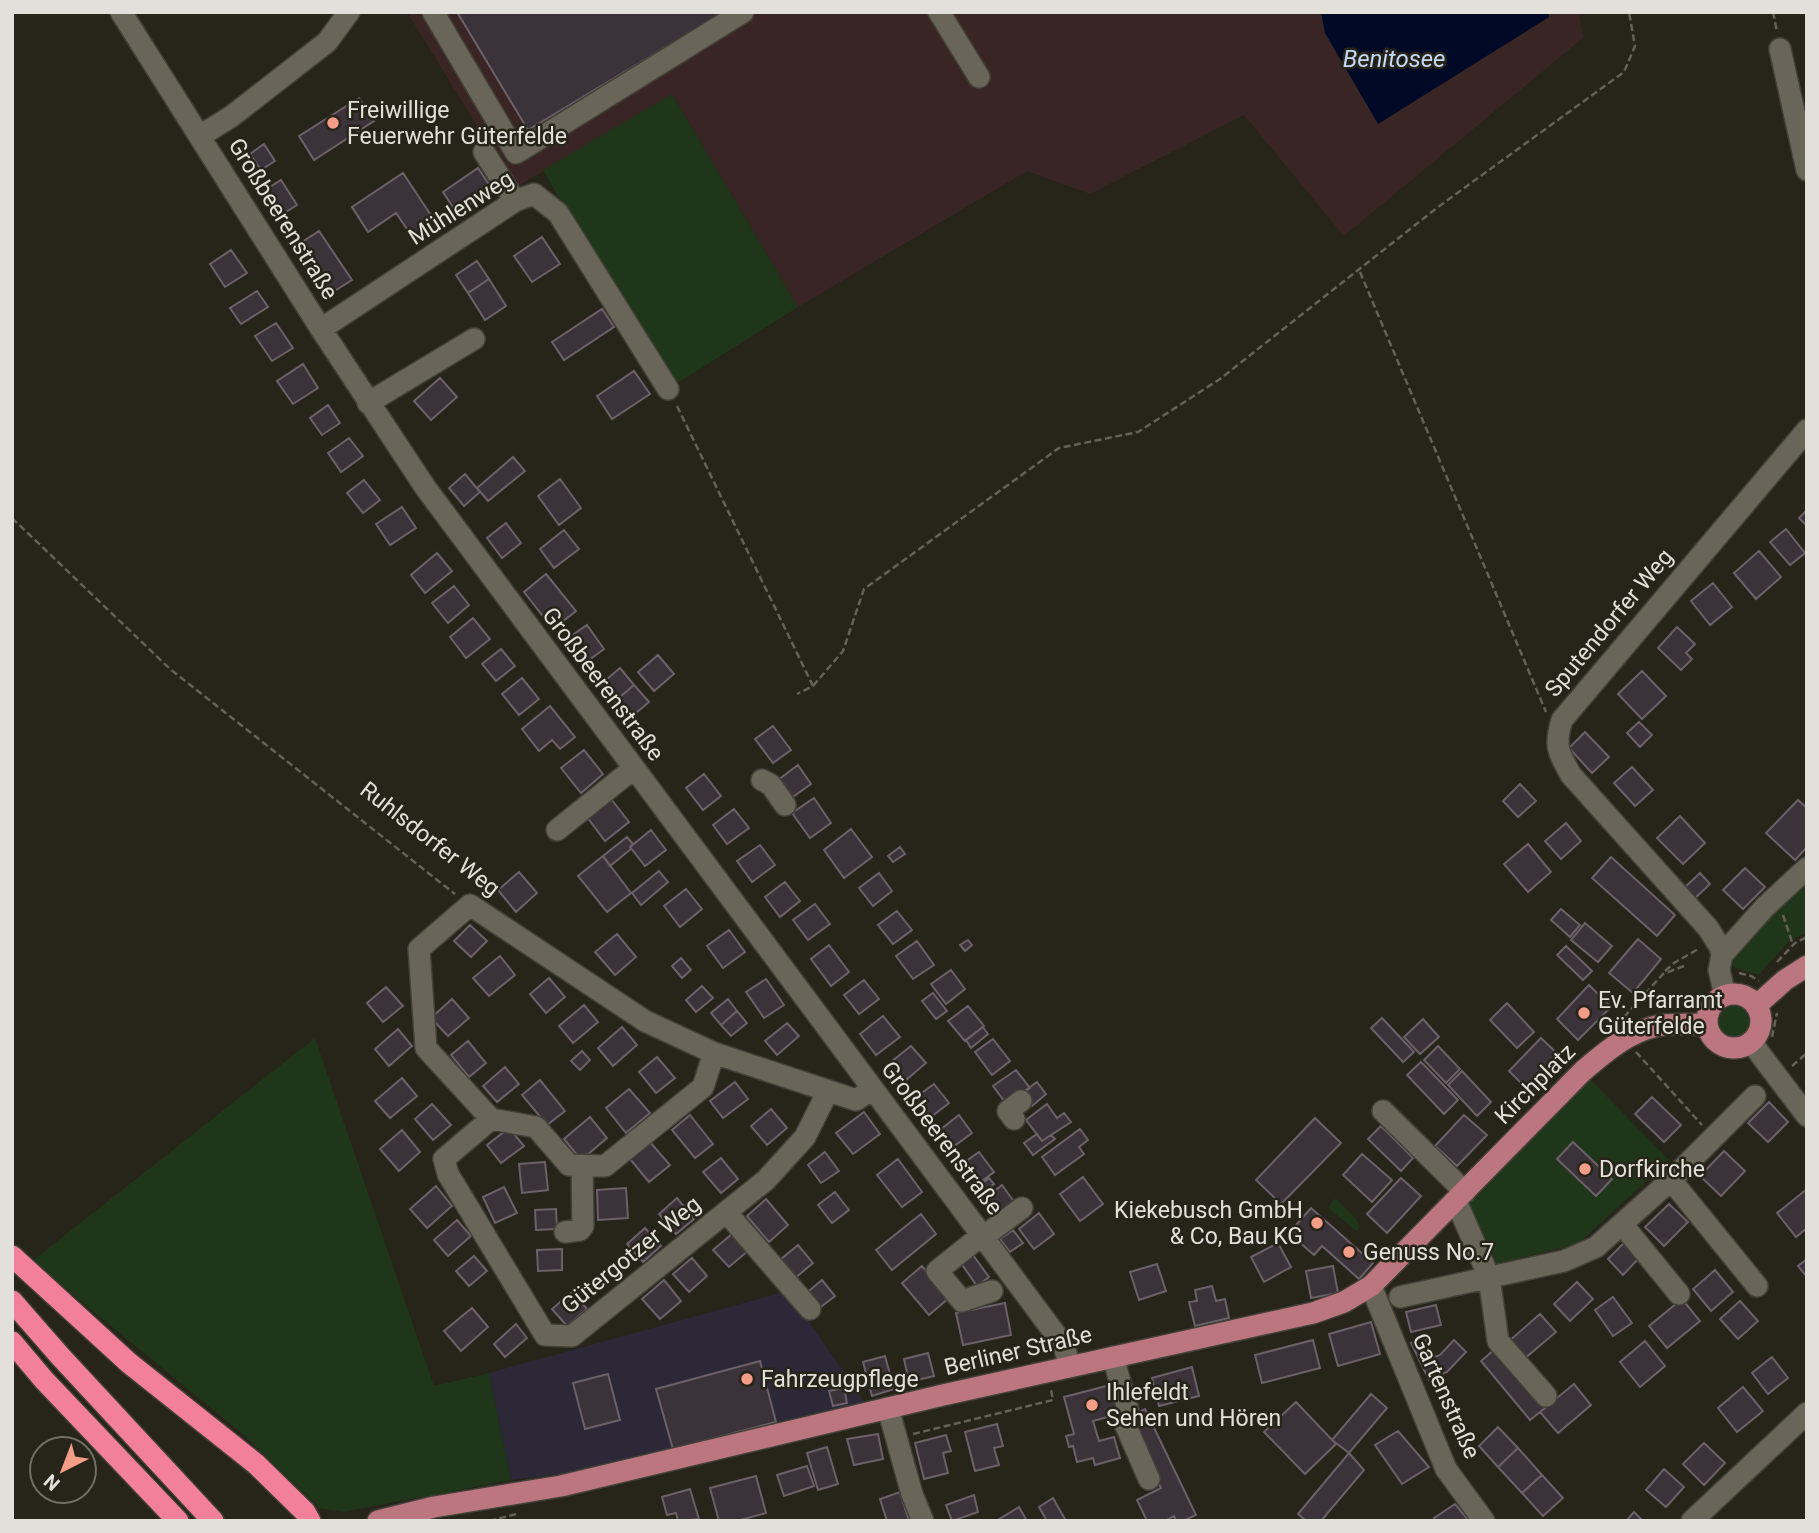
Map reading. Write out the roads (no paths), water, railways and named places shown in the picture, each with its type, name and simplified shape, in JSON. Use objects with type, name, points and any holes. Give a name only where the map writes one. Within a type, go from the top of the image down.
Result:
[{"type":"highway","points":[[12,1256],[129,1363],[256,1464],[305,1512],[310,1521]]},
{"type":"highway","points":[[12,1301],[213,1521]]},
{"type":"highway","points":[[12,1342],[44,1380],[178,1521]]},
{"type":"main road","points":[[1756,1006],[1785,980],[1807,966]]},
{"type":"main road","points":[[1725,995],[1742,996],[1756,1006],[1760,1013],[1760,1029],[1751,1042],[1735,1048],[1719,1045],[1708,1032],[1706,1024],[1711,1006],[1725,995]]},
{"type":"main road","name":"Kirchplatz","points":[[1371,1286],[1583,1071],[1609,1049],[1657,1026],[1706,1024]]},
{"type":"main road","name":"Berliner Straße","points":[[378,1521],[400,1518],[434,1507],[561,1486],[888,1408],[1313,1313],[1343,1302],[1371,1286]]},
{"type":"street","name":"Großbeerenstraße","points":[[121,12],[368,402],[460,537],[1059,1339],[1070,1367]]},
{"type":"street","points":[[200,136],[232,117],[327,42],[349,12]]},
{"type":"street","points":[[433,12],[516,153],[743,12]]},
{"type":"street","points":[[939,12],[979,77]]},
{"type":"street","points":[[1780,49],[1807,170]]},
{"type":"street","points":[[484,152],[515,201]]},
{"type":"street","name":"Mühlenweg","points":[[321,329],[515,201],[534,194],[558,212],[668,389]]},
{"type":"street","points":[[368,402],[474,339]]},
{"type":"street","name":"Sputendorfer Weg","points":[[1719,948],[1708,928],[1571,775],[1558,751],[1556,738],[1562,720],[1807,430]]},
{"type":"street","points":[[557,830],[634,769]]},
{"type":"street","points":[[762,780],[771,785],[785,805]]},
{"type":"street","points":[[1725,995],[1719,970],[1719,948],[1807,868]]},
{"type":"street","name":"Ruhlsdorfer Weg","points":[[491,1119],[426,1048],[419,949],[470,905],[645,1021],[714,1053],[856,1100],[873,1089]]},
{"type":"street","points":[[1751,1042],[1807,1116]]},
{"type":"street","points":[[491,1119],[536,1127],[569,1165],[605,1166],[703,1087],[714,1053]]},
{"type":"street","name":"Gütergotzer Weg","points":[[491,1119],[444,1159],[447,1174],[545,1335],[572,1336],[766,1180],[805,1137],[828,1091]]},
{"type":"street","points":[[1400,1297],[1564,1261],[1596,1247],[1671,1181],[1755,1096]]},
{"type":"street","points":[[1383,1111],[1460,1196],[1489,1277],[1499,1341],[1546,1396]]},
{"type":"street","points":[[565,1232],[580,1230],[583,1226],[582,1166]]},
{"type":"street","points":[[1671,1181],[1756,1286]]},
{"type":"street","points":[[992,1291],[962,1301],[937,1271],[1022,1208]]},
{"type":"street","points":[[726,1212],[810,1309]]},
{"type":"street","points":[[1622,1224],[1679,1294]]},
{"type":"street","name":"Gartenstraße","points":[[1371,1286],[1446,1469],[1484,1521]]},
{"type":"street","points":[[1113,1357],[1128,1410],[1125,1424],[1149,1479]]},
{"type":"street","points":[[888,1408],[912,1494],[923,1521]]},
{"type":"street","points":[[1692,1521],[1807,1413]]},
{"type":"water","name":"Benitosee","points":[[1321,12],[1549,12],[1549,17],[1378,124],[1325,33]]},
{"type":"place","name":"Freiwillige Feuerwehr Güterfelde","points":[[333,123]]},
{"type":"place","name":"Ev. Pfarramt Güterfelde","points":[[1584,1013]]},
{"type":"place","name":"Dorfkirche","points":[[1585,1169]]},
{"type":"place","name":"Kiekebusch GmbH & Co, Bau KG","points":[[1317,1223]]},
{"type":"place","name":"Genuss No.7","points":[[1349,1252]]},
{"type":"place","name":"Fahrzeugpflege","points":[[747,1379]]},
{"type":"place","name":"Ihlefeldt Sehen und Hören","points":[[1092,1405]]}]
